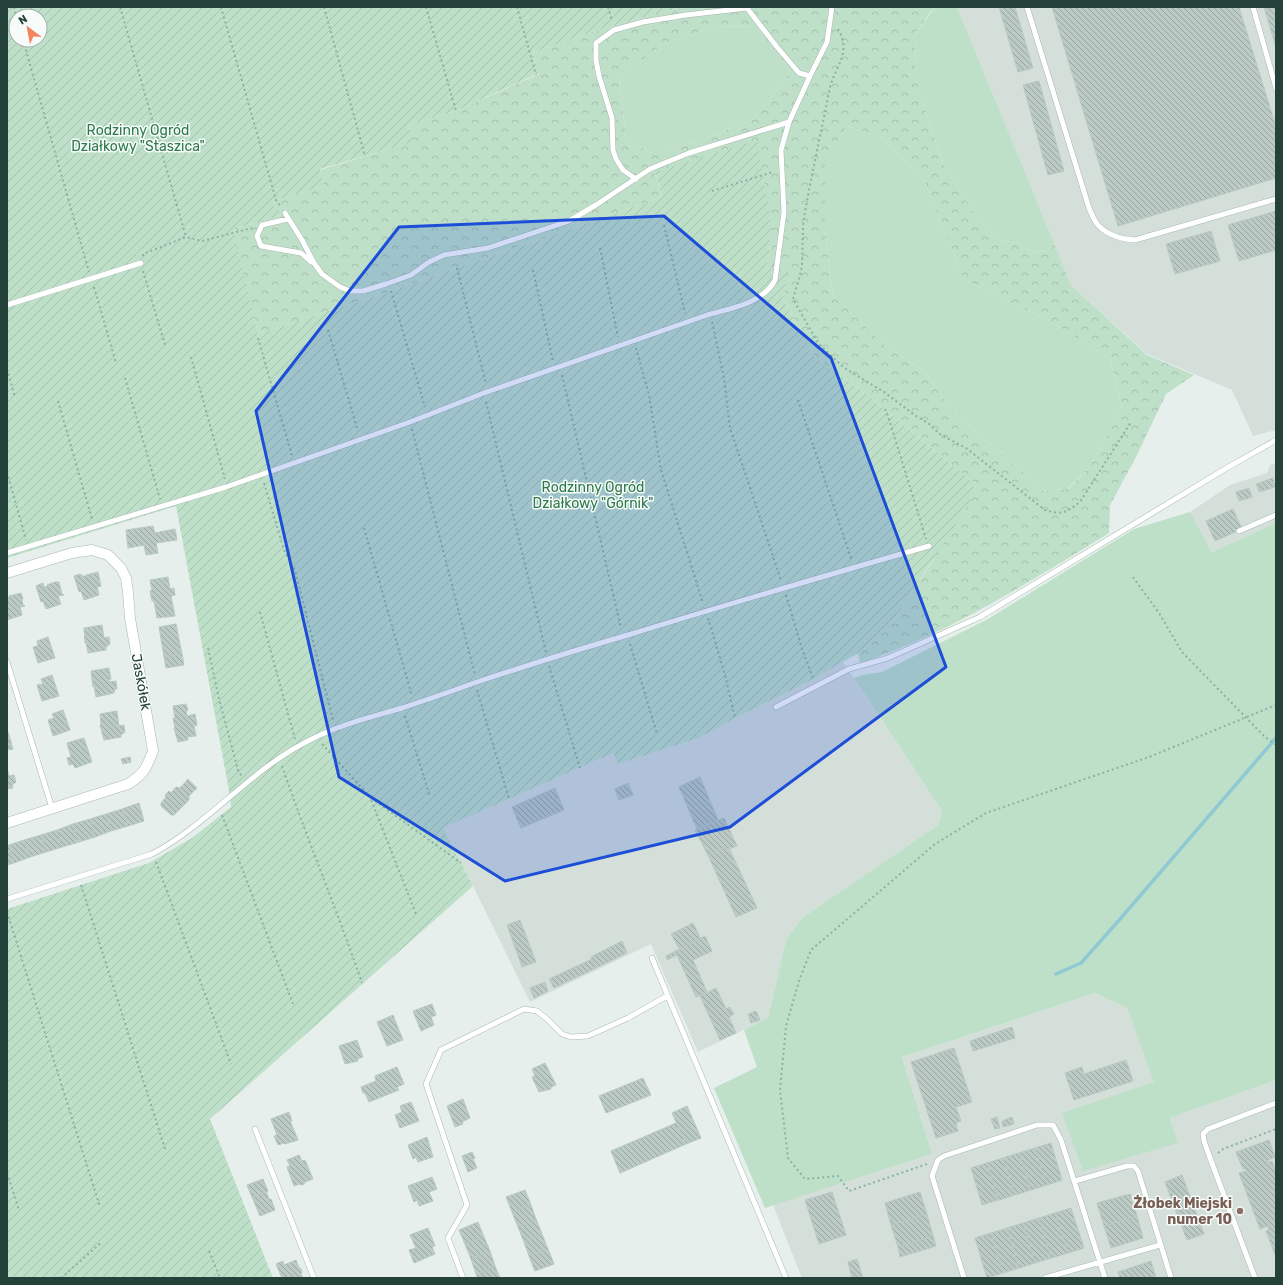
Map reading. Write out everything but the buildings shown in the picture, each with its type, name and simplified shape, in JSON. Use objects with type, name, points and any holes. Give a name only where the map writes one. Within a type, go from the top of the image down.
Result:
[{"type":"street","name":"Jaskółek","points":[[7,573],[72,553],[92,550],[108,555],[121,568],[126,578],[130,618],[153,751],[148,765],[140,776],[128,784],[7,823]]},
{"type":"lane","points":[[7,553],[227,486],[427,416],[486,392],[557,367],[710,314],[747,304],[771,287],[775,280],[784,212],[781,150],[789,122],[826,42],[832,18],[832,7]]},
{"type":"lane","points":[[1027,7],[1088,208],[1098,225],[1112,235],[1123,240],[1134,240],[1276,199]]},
{"type":"lane","points":[[1253,7],[1276,86]]},
{"type":"lane","points":[[636,179],[623,170],[616,159],[613,150],[612,118],[599,76],[596,60],[596,43],[614,30],[643,22],[686,15],[747,8],[799,73],[810,76]]},
{"type":"lane","points":[[288,219],[262,225],[257,236],[260,246],[301,253],[314,264],[322,274],[340,287],[350,291],[363,291],[386,284],[410,274],[429,262],[444,255],[488,248],[569,221],[650,169],[689,154],[789,122]]},
{"type":"lane","points":[[285,213],[302,240],[314,264]]},
{"type":"lane","points":[[7,305],[140,263]]},
{"type":"lane","points":[[776,707],[849,669],[888,658],[980,617],[1225,469],[1276,440]]},
{"type":"lane","points":[[1239,531],[1276,515]]},
{"type":"lane","points":[[7,899],[148,855],[166,846],[200,823],[278,758],[297,746],[336,728],[625,635],[929,546]]},
{"type":"lane","points":[[7,662],[52,808]]},
{"type":"lane","points":[[652,958],[786,1278]]},
{"type":"lane","points":[[463,1278],[448,1238],[467,1205],[426,1084],[440,1050],[524,1008],[537,1011],[562,1034],[571,1038],[588,1036],[628,1018],[668,996]]},
{"type":"lane","points":[[1255,1278],[1210,1158],[1203,1134],[1208,1129],[1276,1102]]},
{"type":"lane","points":[[964,1278],[932,1176],[938,1160],[944,1156],[1037,1125],[1053,1125],[1061,1140],[1105,1278]]},
{"type":"lane","points":[[255,1129],[314,1278]]},
{"type":"lane","points":[[1075,1182],[1127,1166],[1134,1166],[1138,1171],[1171,1278]]},
{"type":"lane","points":[[1045,1278],[1160,1245]]},
{"type":"path","points":[[120,7],[186,237]]},
{"type":"path","points":[[221,7],[276,200],[285,213]]},
{"type":"path","points":[[324,7],[365,156]]},
{"type":"path","points":[[426,7],[456,111]]},
{"type":"path","points":[[517,7],[536,75]]},
{"type":"path","points":[[608,7],[614,30]]},
{"type":"path","points":[[832,18],[844,38],[843,57],[830,85],[803,226],[802,265],[793,299],[818,343],[843,367],[884,392],[928,423],[941,435],[966,448],[1045,510],[1059,514],[1069,511],[1080,502],[1131,422]]},
{"type":"path","points":[[25,48],[116,363]]},
{"type":"path","points":[[712,191],[775,171]]},
{"type":"path","points":[[164,345],[140,263],[143,254],[186,237],[202,241],[262,225]]},
{"type":"path","points":[[664,225],[687,322]]},
{"type":"path","points":[[600,248],[620,346]]},
{"type":"path","points":[[457,268],[547,659],[580,768]]},
{"type":"path","points":[[533,270],[625,635],[657,734]]},
{"type":"path","points":[[391,291],[427,416]]},
{"type":"path","points":[[710,314],[724,378],[730,428],[784,588],[802,649],[814,679]]},
{"type":"path","points":[[328,330],[360,440]]},
{"type":"path","points":[[258,338],[294,463]]},
{"type":"path","points":[[634,341],[649,395],[661,470],[725,675],[735,718]]},
{"type":"path","points":[[191,357],[227,486]]},
{"type":"path","points":[[7,369],[15,397]]},
{"type":"path","points":[[125,378],[162,506]]},
{"type":"path","points":[[58,400],[94,526]]},
{"type":"path","points":[[798,400],[854,568]]},
{"type":"path","points":[[885,409],[929,546]]},
{"type":"path","points":[[410,422],[476,683],[509,799]]},
{"type":"path","points":[[7,472],[28,547]]},
{"type":"path","points":[[261,474],[284,550],[295,570],[336,728]]},
{"type":"path","points":[[364,528],[414,703]]},
{"type":"path","points":[[1133,577],[1159,613],[1182,652],[1264,736],[1276,745]]},
{"type":"path","points":[[260,612],[297,746]]},
{"type":"path","points":[[208,648],[219,699],[238,770]]},
{"type":"path","points":[[938,1160],[849,1191],[838,1176],[806,1180],[788,1158],[780,1090],[786,1026],[798,981],[811,950],[935,844],[986,813],[1150,757],[1276,705]]},
{"type":"path","points":[[402,707],[430,797]]},
{"type":"path","points":[[316,737],[370,797],[461,863]]},
{"type":"path","points":[[278,758],[341,922],[362,984]]},
{"type":"path","points":[[370,797],[416,914]]},
{"type":"path","points":[[222,815],[293,1004]]},
{"type":"path","points":[[155,860],[230,1064]]},
{"type":"path","points":[[82,885],[165,1149]]},
{"type":"path","points":[[7,912],[100,1206]]},
{"type":"path","points":[[1216,1157],[1223,1149],[1276,1130]]},
{"type":"path","points":[[7,1172],[19,1210]]},
{"type":"path","points":[[60,1278],[102,1242]]},
{"type":"path","points":[[209,1251],[220,1278]]},
{"type":"highlighted area","points":[[664,216],[831,358],[946,667],[730,827],[505,881],[339,777],[256,411],[399,227]]},
{"type":"shaded area","points":[[957,7],[1276,7],[1276,430],[1253,436],[1232,390],[1147,354],[1071,285]]},
{"type":"shaded area","points":[[1276,463],[1276,523],[1212,552],[1190,512],[1230,485],[1267,473],[1270,465]]},
{"type":"shaded area","points":[[843,662],[942,811],[938,825],[802,918],[786,940],[768,1018],[698,1052],[651,944],[530,1002],[443,828],[613,753],[618,764],[699,738],[735,718],[814,679]]},
{"type":"shaded area","points":[[1095,993],[1127,1008],[1155,1083],[1063,1113],[1178,1143],[1170,1118],[1276,1080],[1276,1278],[802,1278],[773,1205],[932,1154],[902,1057]]},
{"type":"green space","name":"Rodzinny Ogród Działkowy \"Górnik\"","points":[[7,7],[682,7],[598,30],[533,53],[539,73],[456,111],[409,125],[413,142],[320,169],[324,186],[274,201],[278,217],[233,229],[258,334],[391,291],[662,197],[655,172],[757,140],[772,229],[767,268],[788,271],[783,299],[814,356],[870,397],[974,483],[970,502],[889,628],[858,653],[814,679],[735,718],[699,738],[618,764],[613,753],[443,828],[473,886],[210,1119],[273,1278],[7,1278],[7,909],[149,863],[192,838],[231,807],[176,506],[7,558]]},
{"type":"green space","points":[[682,7],[941,7],[931,11],[915,35],[916,80],[942,162],[979,221],[999,240],[1015,243],[1031,251],[1047,252],[1054,243],[1071,285],[1147,355],[1194,375],[1166,394],[1136,457],[1110,505],[1109,533],[975,613],[928,636],[886,654],[860,663],[858,653],[889,628],[932,562],[974,483],[870,397],[814,356],[783,299],[787,271],[767,268],[772,229],[655,173],[662,197],[391,291],[258,334],[232,229],[278,217],[274,201],[324,186],[320,170],[412,142],[409,125],[456,111],[539,74],[533,53],[598,30]],"holes":[[[756,26],[790,71],[783,83],[753,119],[709,137],[654,154],[626,139],[619,77],[665,43],[715,27]],[[847,126],[882,138],[925,182],[964,280],[1047,320],[1110,358],[1122,408],[1088,469],[1068,489],[1038,491],[1023,472],[957,416],[924,371],[887,347],[833,296],[825,230],[825,165]]]},
{"type":"green space","points":[[941,7],[957,7],[1054,243],[1047,252],[1031,251],[1015,243],[999,240],[979,221],[942,162],[916,80],[915,35],[932,11]]},
{"type":"green space","points":[[756,26],[790,71],[783,83],[753,119],[709,137],[654,154],[626,139],[619,77],[665,43],[715,27]]},
{"type":"green space","points":[[847,126],[882,138],[925,182],[964,280],[1047,320],[1110,358],[1122,408],[1088,469],[1067,489],[1038,491],[1023,472],[957,416],[924,371],[887,347],[833,296],[825,230],[825,164]]},
{"type":"green space","points":[[1190,512],[1212,552],[1276,523],[1276,1080],[1170,1118],[1178,1143],[1083,1171],[1062,1113],[1154,1082],[1127,1008],[1095,993],[902,1057],[932,1154],[765,1208],[714,1088],[757,1067],[744,1030],[768,1018],[786,940],[802,918],[938,825],[942,811],[854,678],[862,675],[882,672],[988,619],[1134,529]]},
{"type":"waterway","points":[[1056,974],[1081,963],[1276,738]]},
{"type":"place","name":"Żłobek Miejski numer 10","points":[[1240,1211]]},
{"type":"park label","name":"Rodzinny Ogród Działkowy \"Staszica\"","points":[[138,138]]}]
